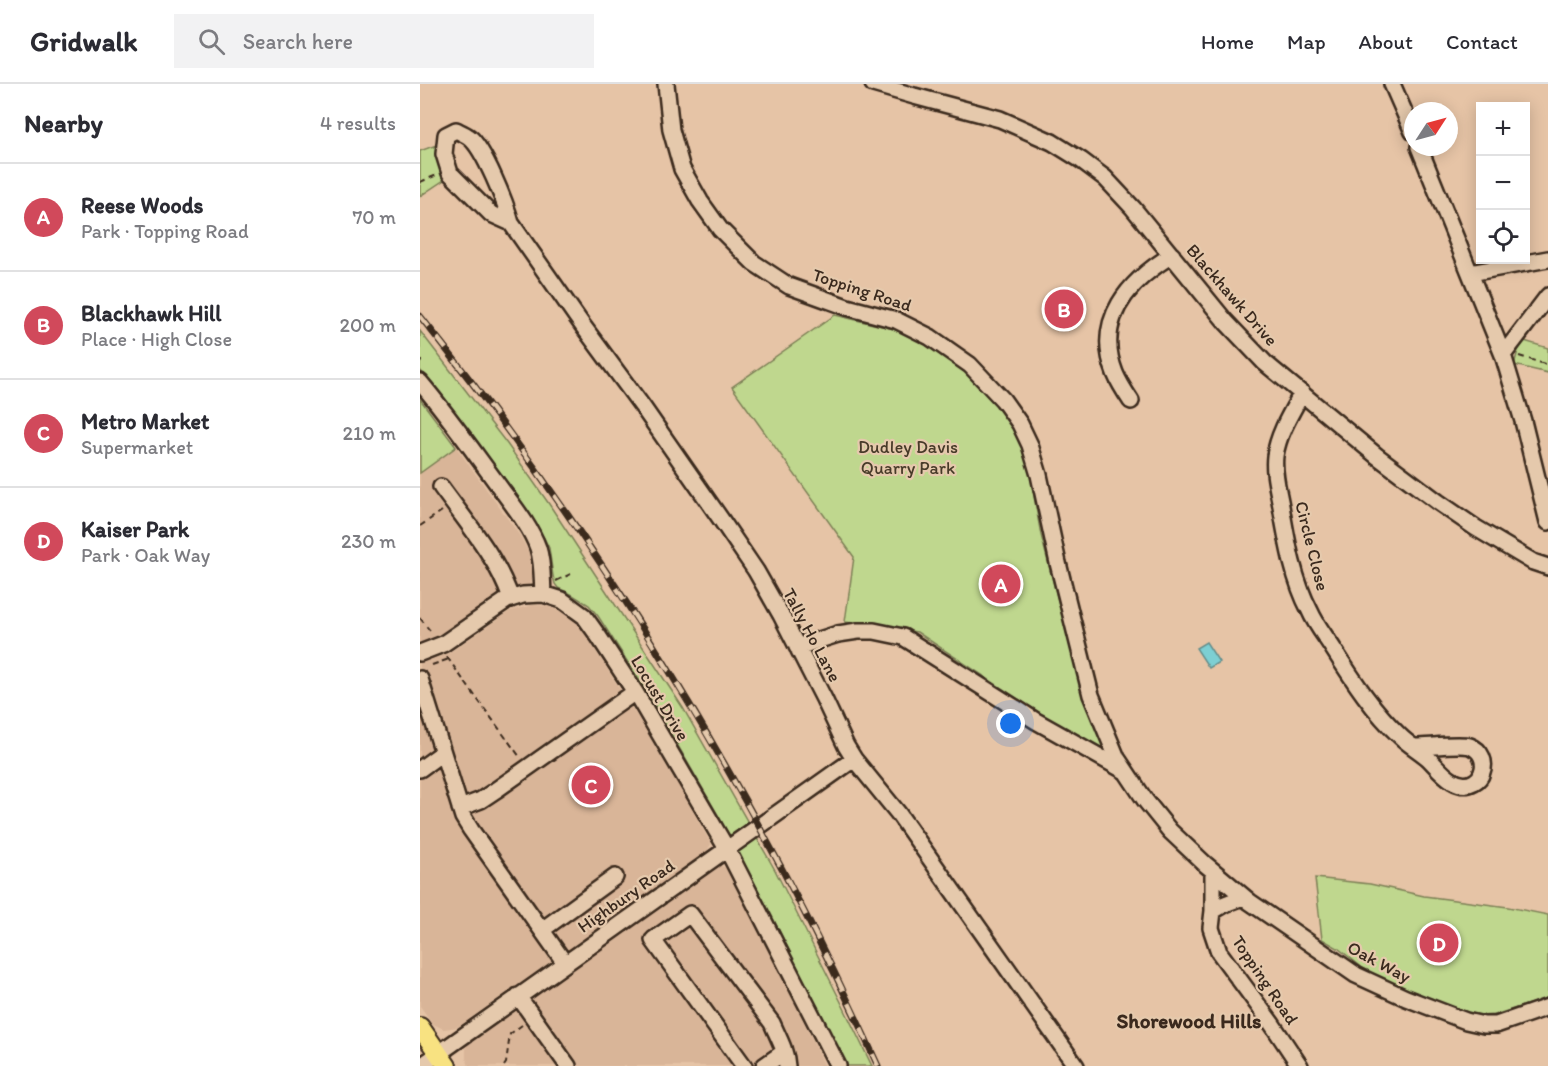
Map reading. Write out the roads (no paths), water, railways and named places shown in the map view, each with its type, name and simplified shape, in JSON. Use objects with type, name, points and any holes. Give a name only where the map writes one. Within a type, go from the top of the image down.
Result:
[{"type":"main road","points":[[420,1027],[443,1060]]},
{"type":"street","name":"Topping Road","points":[[666,84],[671,130],[682,169],[700,201],[720,229],[754,263],[789,286],[848,307],[896,320],[930,337],[970,365],[1003,400],[1020,424],[1030,445],[1039,475],[1058,564],[1091,695],[1116,756],[1126,772]]},
{"type":"street","name":"Blackhawk Drive","points":[[873,84],[1000,119],[1052,142],[1081,160],[1105,178],[1133,208],[1226,322],[1253,351],[1377,456],[1476,528],[1533,562],[1548,567]]},
{"type":"street","points":[[1392,84],[1404,111]]},
{"type":"street","name":"Tally Ho Lane","points":[[511,223],[491,214],[450,173],[444,154],[446,135],[456,130],[470,137],[481,152],[507,208],[511,223],[642,405],[756,571],[854,759],[898,813],[1076,1066]]},
{"type":"street","points":[[1423,156],[1504,353],[1548,522]]},
{"type":"street","points":[[1131,401],[1114,372],[1108,349],[1111,321],[1123,297],[1134,284],[1172,255]]},
{"type":"street","points":[[1470,273],[1548,259]]},
{"type":"street","points":[[1504,353],[1548,296]]},
{"type":"street","points":[[420,382],[479,459],[530,533],[538,548],[541,562],[543,594],[528,594],[507,600],[440,646],[420,653]]},
{"type":"street","name":"Circle Close","points":[[1302,393],[1279,439],[1275,456],[1275,475],[1287,538],[1301,591],[1316,622],[1350,674],[1389,724],[1400,736],[1416,747]]},
{"type":"street","points":[[441,487],[495,562],[505,580],[511,599]]},
{"type":"street","name":"Locust Drive","points":[[543,594],[566,602],[584,616],[635,693],[727,849],[838,1066]]},
{"type":"street","points":[[797,647],[838,633],[874,631],[903,636],[1026,715],[1126,772],[1164,824],[1213,871]]},
{"type":"street","points":[[420,679],[431,761],[471,830],[566,963]]},
{"type":"street","points":[[460,808],[488,796],[635,693]]},
{"type":"street","name":"Highbury Road","points":[[421,1066],[443,1060],[518,996],[854,759]]},
{"type":"street","name":"Topping Road","points":[[1213,871],[1211,928],[1219,952],[1272,1023],[1300,1066]]},
{"type":"street","name":"Oak Way","points":[[1213,871],[1243,897],[1356,975],[1406,998],[1466,1021],[1484,1025],[1496,1025],[1548,1007]]},
{"type":"street","points":[[542,930],[615,878]]},
{"type":"street","points":[[1213,911],[1243,897]]},
{"type":"street","points":[[744,1066],[653,940],[690,914],[772,1023],[786,1059],[764,1066]]},
{"type":"street","points":[[518,996],[568,1066]]},
{"type":"water","points":[[1206,642],[1219,662],[1209,668],[1196,648]]},
{"type":"railway","points":[[420,316],[552,492],[673,677],[782,868],[878,1066]]},
{"type":"place","name":"Blackhawk Hill","points":[[1064,309]]},
{"type":"place","name":"Reese Woods","points":[[1001,584]]},
{"type":"place","name":"Metro Market","points":[[591,785]]},
{"type":"place","name":"Kaiser Park","points":[[1439,943]]},
{"type":"district","name":"Shorewood Hills","points":[[1189,1021]]},
{"type":"park label","name":"Dudley Davis Quarry Park","points":[[908,457]]}]
